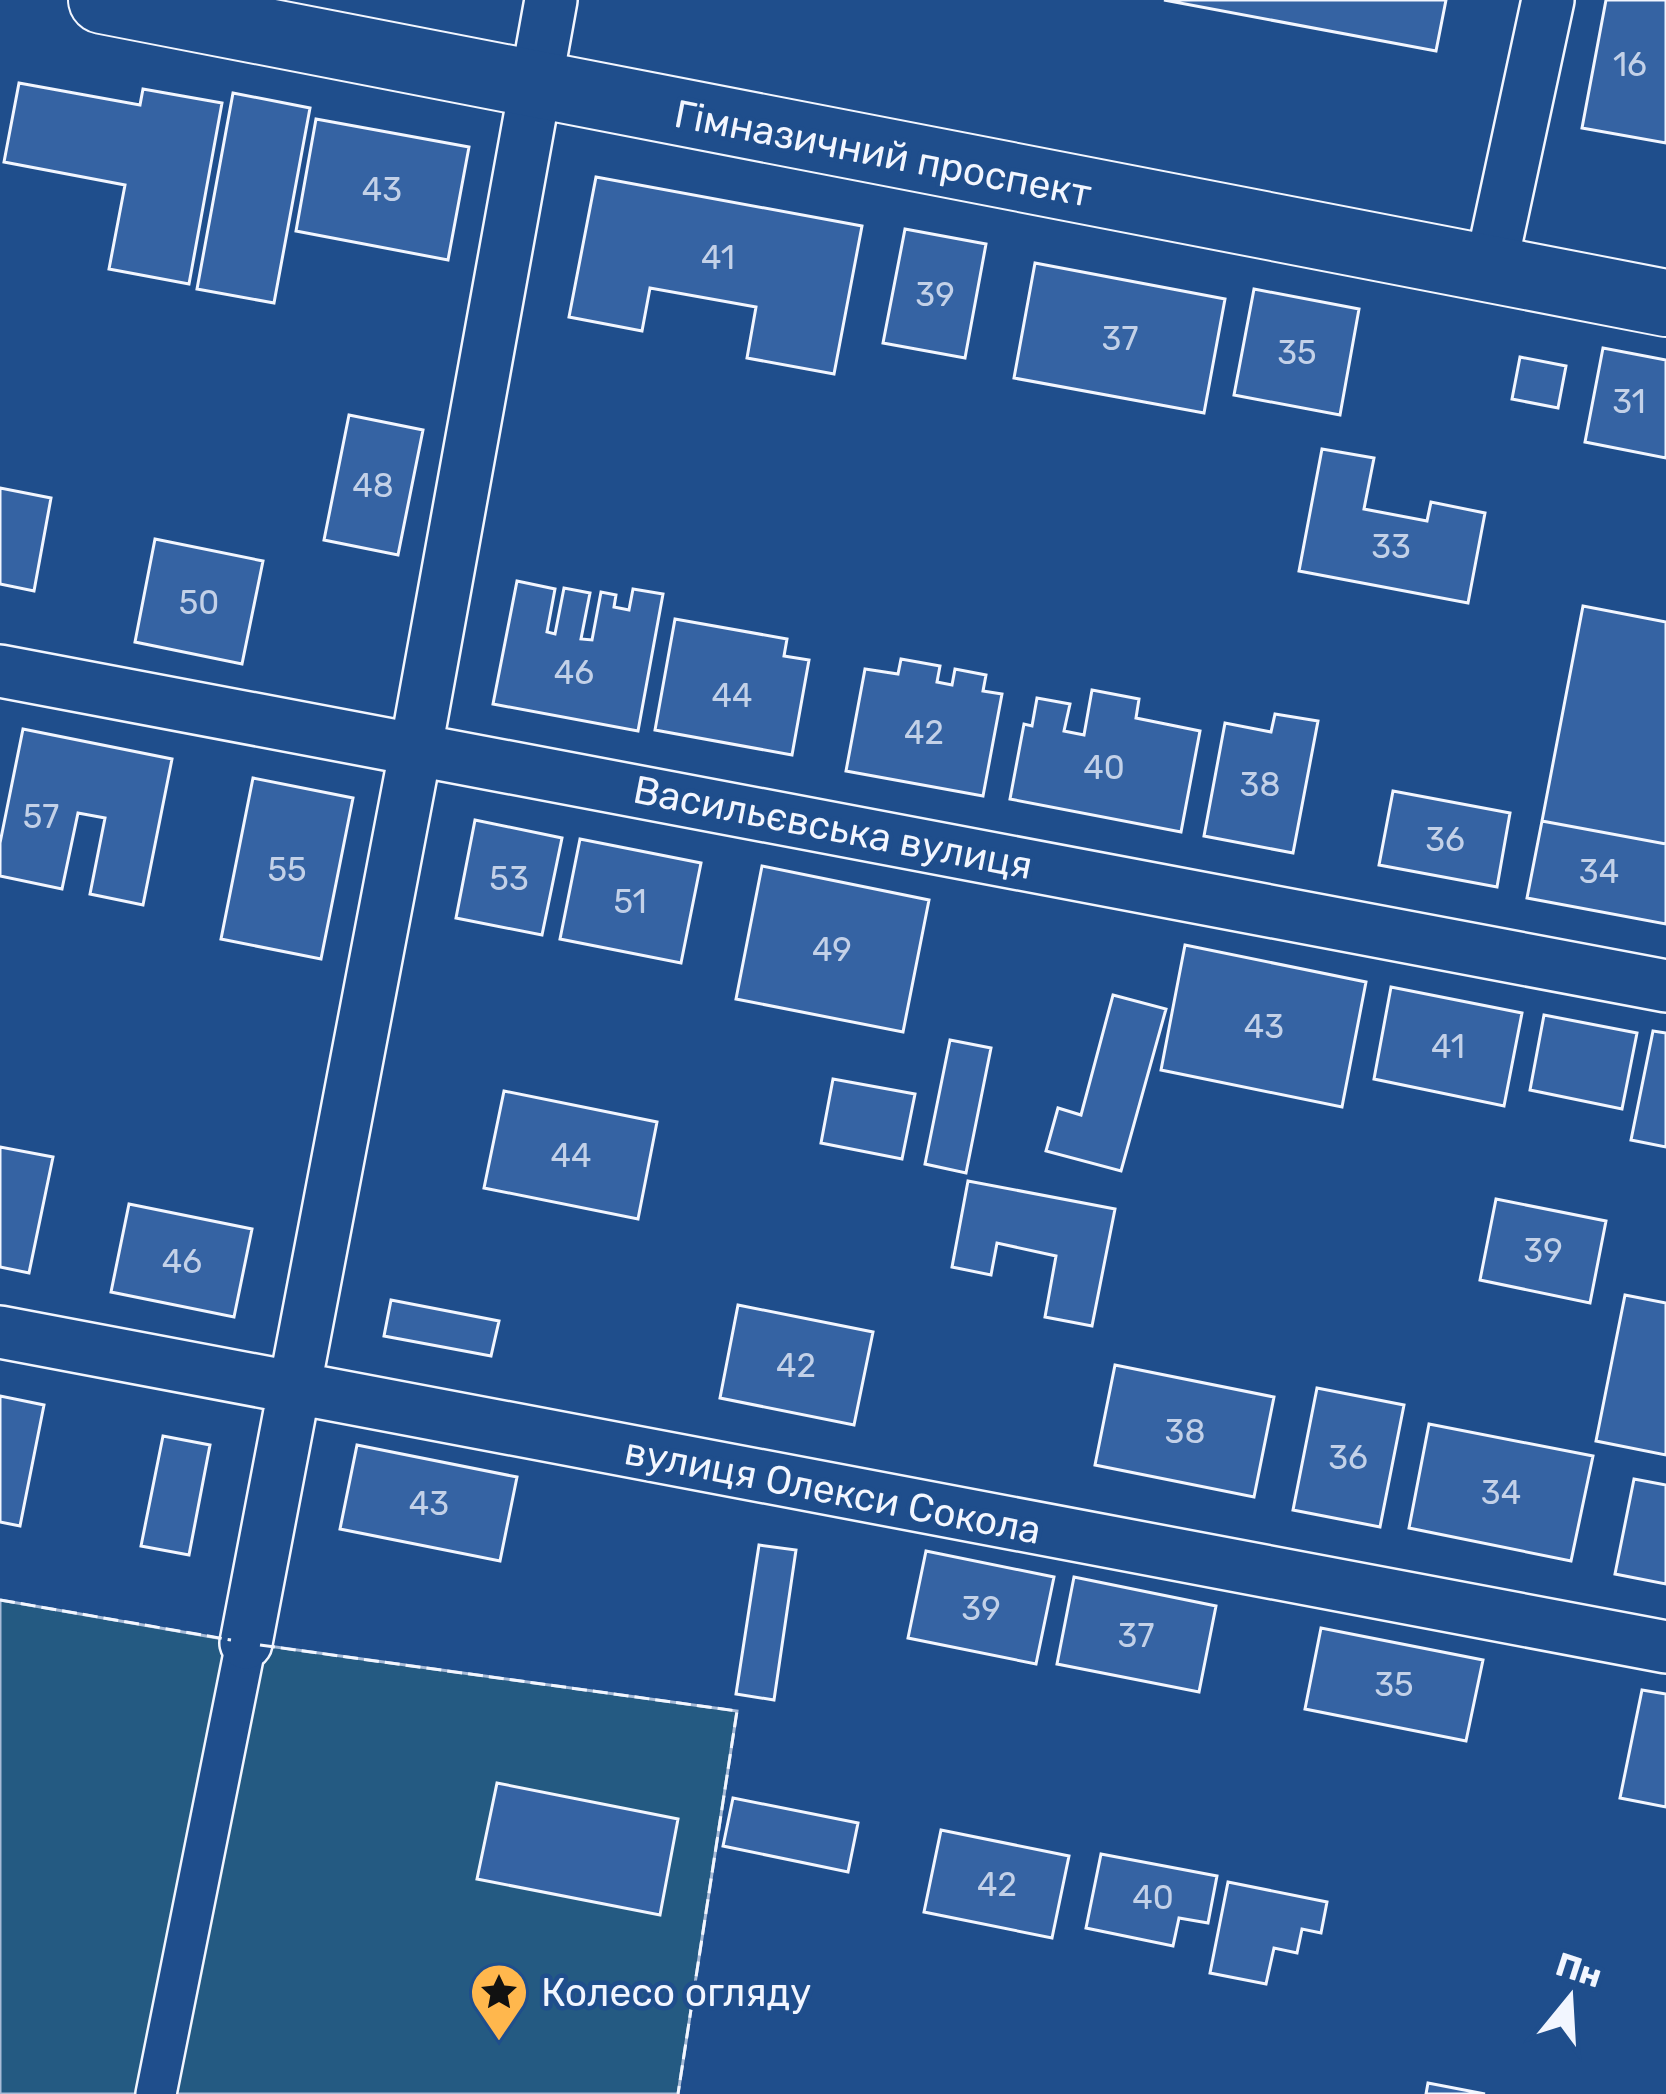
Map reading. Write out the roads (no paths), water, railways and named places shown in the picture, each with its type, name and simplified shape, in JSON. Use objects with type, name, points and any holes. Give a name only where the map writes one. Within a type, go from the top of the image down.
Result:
[{"type":"main road","name":"Гімназичний проспект","points":[[102,0],[1666,302]]},
{"type":"street","points":[[156,2094],[296,1388],[551,0]]},
{"type":"street","points":[[1490,270],[1548,0]]},
{"type":"street","name":"Васильєвська вулиця","points":[[0,671],[1666,986]]},
{"type":"street","name":"вулиця Олекси Сокола","points":[[0,1332],[1666,1647]]},
{"type":"place","name":"Колесо огляду","points":[[499,2043]]}]
